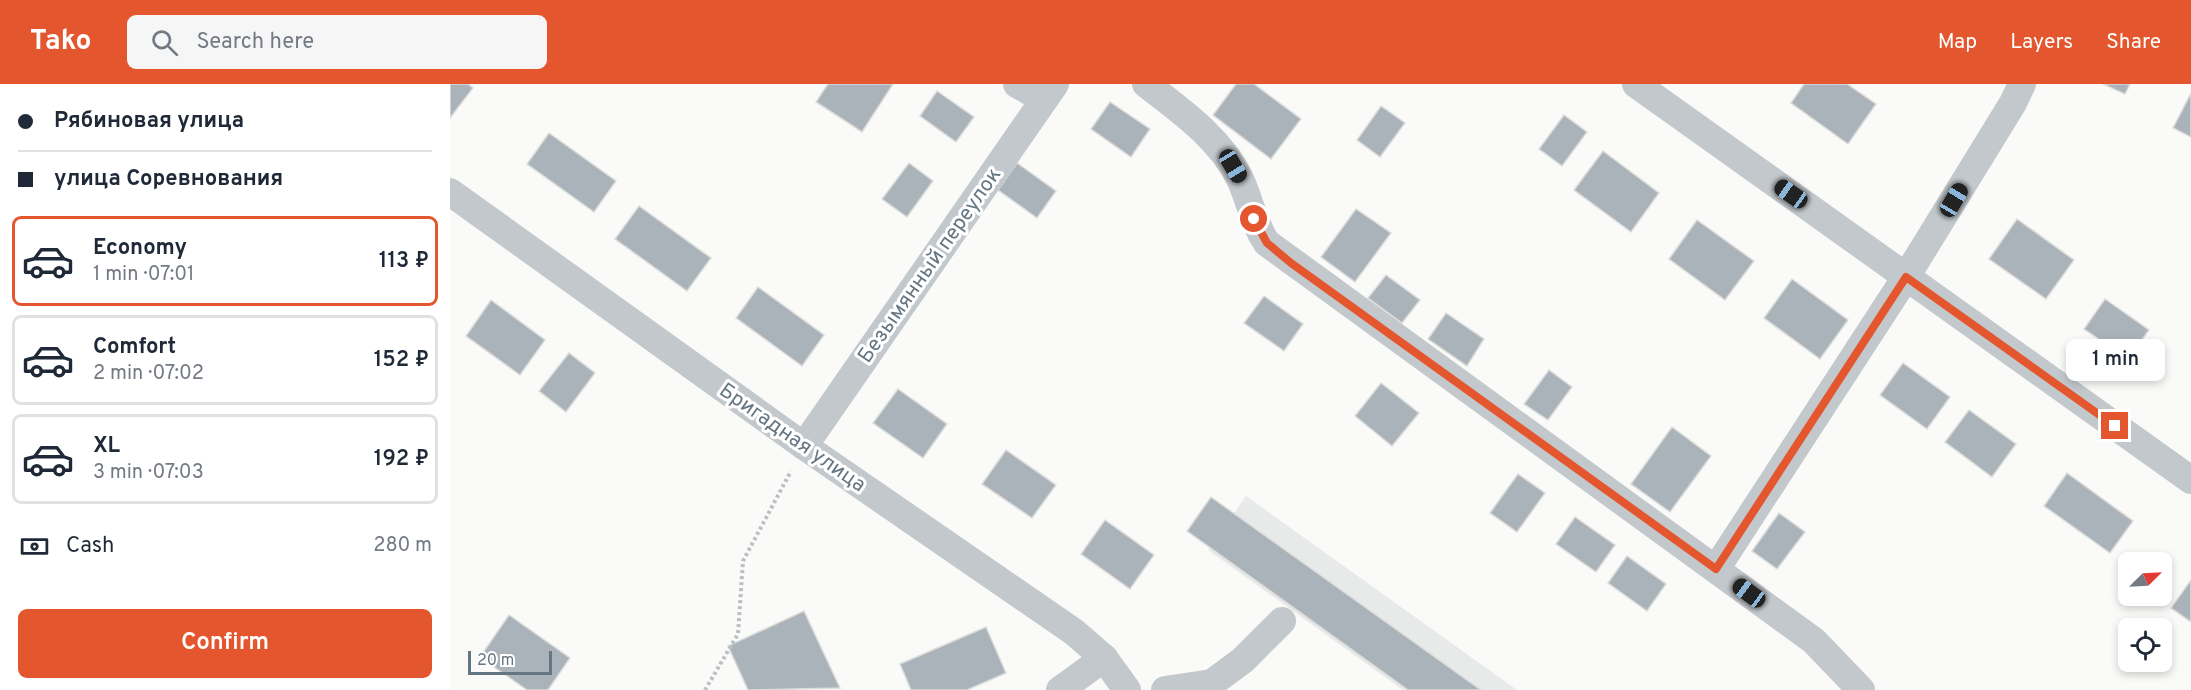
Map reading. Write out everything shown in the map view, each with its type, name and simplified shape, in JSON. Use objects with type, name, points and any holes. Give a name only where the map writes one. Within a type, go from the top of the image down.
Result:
[{"type":"street","points":[[1017,84],[1049,92]]},
{"type":"street","points":[[1146,84],[1195,122],[1233,166],[1241,179],[1259,232],[1267,243],[1814,641],[1861,690]]},
{"type":"street","points":[[1636,84],[2191,480]]},
{"type":"street","points":[[1716,569],[1906,277],[2013,103],[2022,84]]},
{"type":"street","name":"Безымянный переулок","points":[[804,446],[1049,92]]},
{"type":"street","name":"Бригадная улица","points":[[450,192],[804,446],[1074,632],[1104,658],[1127,690]]},
{"type":"street","points":[[1165,690],[1212,682],[1243,660],[1282,621]]},
{"type":"street","points":[[1060,690],[1104,658]]},
{"type":"path","points":[[705,690],[738,634],[743,561],[804,446]]},
{"type":"shaded area","points":[[1246,496],[1517,690],[1403,690],[1208,550]]},
{"type":"building","points":[[450,84],[468,84],[473,88],[450,118]]},
{"type":"building","points":[[828,84],[893,84],[862,132],[816,102]]},
{"type":"building","points":[[1236,84],[1254,84],[1301,119],[1271,159],[1213,115]]},
{"type":"building","points":[[1804,84],[1847,84],[1876,104],[1848,144],[1791,103]]},
{"type":"building","points":[[2103,84],[2130,84],[2125,94]]},
{"type":"building","points":[[937,91],[974,117],[956,142],[920,116]]},
{"type":"building","points":[[2191,93],[2191,137],[2173,128]]},
{"type":"building","points":[[1110,102],[1150,129],[1131,157],[1091,129]]},
{"type":"building","points":[[1381,106],[1405,123],[1380,157],[1357,140]]},
{"type":"building","points":[[1564,115],[1587,132],[1562,166],[1539,149]]},
{"type":"building","points":[[549,133],[616,181],[594,212],[527,164]]},
{"type":"building","points":[[1603,151],[1659,193],[1631,232],[1574,190]]},
{"type":"building","points":[[909,163],[933,181],[907,217],[882,199]]},
{"type":"building","points":[[1017,163],[1056,191],[1037,218],[998,190]]},
{"type":"building","points":[[639,206],[711,258],[687,291],[615,239]]},
{"type":"building","points":[[1356,209],[1391,233],[1355,282],[1321,257]]},
{"type":"building","points":[[2017,219],[2074,260],[2046,299],[1989,259]]},
{"type":"building","points":[[1697,220],[1754,261],[1725,300],[1669,259]]},
{"type":"building","points":[[1386,275],[1420,300],[1402,323],[1368,298]]},
{"type":"building","points":[[1792,279],[1848,320],[1820,359],[1764,318]]},
{"type":"building","points":[[758,287],[824,335],[802,366],[736,318]]},
{"type":"building","points":[[1264,296],[1303,324],[1284,351],[1244,323]]},
{"type":"building","points":[[2105,299],[2149,330],[2128,359],[2084,329]]},
{"type":"building","points":[[491,300],[545,340],[520,375],[466,336]]},
{"type":"building","points":[[1446,313],[1484,339],[1467,366],[1428,339]]},
{"type":"building","points":[[569,353],[595,373],[566,412],[539,391]]},
{"type":"building","points":[[1903,363],[1950,397],[1927,429],[1880,395]]},
{"type":"building","points":[[1549,370],[1572,387],[1548,420],[1524,404]]},
{"type":"building","points":[[1381,383],[1419,413],[1392,446],[1355,416]]},
{"type":"building","points":[[898,389],[947,424],[923,458],[873,423]]},
{"type":"building","points":[[1969,410],[2016,444],[1992,477],[1945,442]]},
{"type":"building","points":[[1672,427],[1711,456],[1670,512],[1631,484]]},
{"type":"building","points":[[1006,450],[1056,485],[1032,518],[982,484]]},
{"type":"building","points":[[2067,473],[2133,521],[2110,553],[2044,506]]},
{"type":"building","points":[[1518,474],[1545,493],[1517,532],[1490,513]]},
{"type":"building","points":[[1211,497],[1481,690],[1408,690],[1187,531]]},
{"type":"building","points":[[1779,513],[1805,532],[1777,569],[1752,551]]},
{"type":"building","points":[[1575,517],[1615,545],[1596,572],[1556,544]]},
{"type":"building","points":[[1105,520],[1154,555],[1130,589],[1081,554]]},
{"type":"building","points":[[1627,556],[1666,584],[1647,611],[1608,583]]},
{"type":"building","points":[[2191,580],[2191,622],[2171,608]]},
{"type":"building","points":[[804,611],[840,688],[748,690],[728,646]]},
{"type":"building","points":[[509,615],[570,658],[548,690],[527,690],[480,657]]},
{"type":"building","points":[[986,627],[1006,673],[967,690],[911,690],[900,664]]},
{"type":"route","points":[[1254,219],[1267,243],[1291,263],[1716,569],[1906,277],[2115,426]]}]
